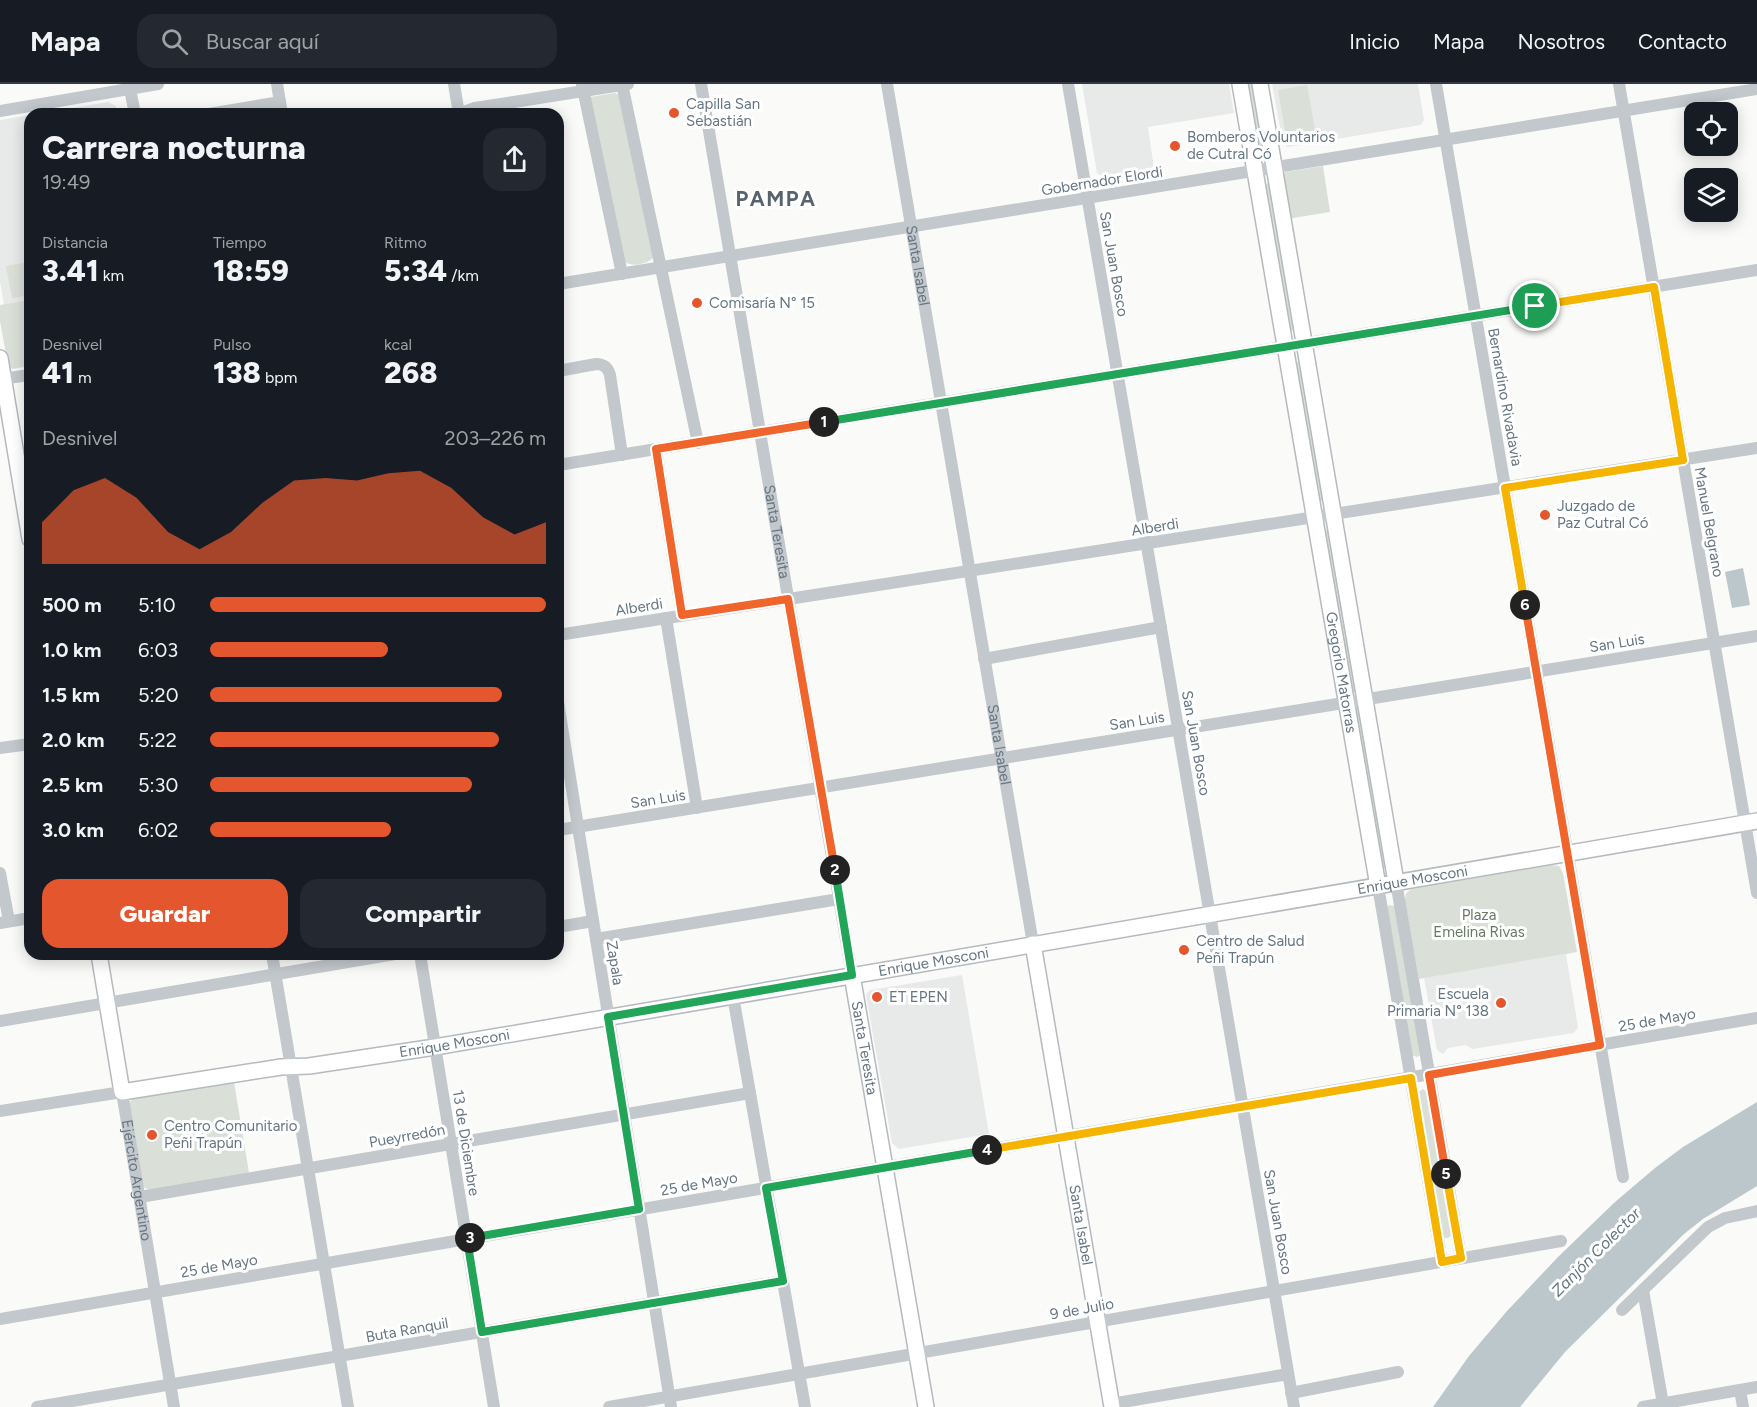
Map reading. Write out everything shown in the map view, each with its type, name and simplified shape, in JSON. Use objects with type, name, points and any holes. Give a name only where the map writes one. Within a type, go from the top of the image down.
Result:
[{"type":"main road","name":"Gregorio Matorras","points":[[1240,84],[1378,886]]},
{"type":"main road","name":"Gregorio Matorras","points":[[1260,84],[1396,882]]},
{"type":"main road","points":[[0,358],[24,505]]},
{"type":"main road","name":"Enrique Mosconi","points":[[122,1092],[435,1047],[1751,822]]},
{"type":"main road","name":"Santa Isabel","points":[[1033,944],[1112,1405]]},
{"type":"main road","name":"Ejército Argentino","points":[[100,960],[122,1092]]},
{"type":"main road","name":"Santa Teresita","points":[[852,975],[926,1407]]},
{"type":"street","points":[[0,111],[130,86],[158,84]]},
{"type":"street","points":[[277,84],[281,108]]},
{"type":"street","points":[[454,84],[457,108]]},
{"type":"street","points":[[477,108],[582,87],[624,84],[698,442]]},
{"type":"street","name":"Santa Teresita","points":[[700,84],[852,975]]},
{"type":"street","name":"Santa Isabel","points":[[886,84],[1033,944]]},
{"type":"street","name":"San Juan Bosco","points":[[1068,84],[1294,1407]]},
{"type":"street","name":"Bernardino Rivadavia","points":[[1436,84],[1623,1177]]},
{"type":"street","name":"Manuel Belgrano","points":[[1619,84],[1714,643],[1751,822],[1757,893]]},
{"type":"street","points":[[130,86],[134,108]]},
{"type":"street","points":[[582,87],[622,274]]},
{"type":"street","name":"Gobernador Elordi","points":[[564,283],[1757,89]]},
{"type":"street","points":[[564,464],[1757,270]]},
{"type":"street","points":[[564,370],[596,364],[608,369],[622,455]]},
{"type":"street","points":[[2,379],[24,376]]},
{"type":"street","name":"Alberdi","points":[[564,634],[1757,448]]},
{"type":"street","points":[[656,449],[682,615]]},
{"type":"street","points":[[666,618],[697,808]]},
{"type":"street","points":[[984,658],[1161,627]]},
{"type":"street","name":"San Luis","points":[[564,829],[1757,636]]},
{"type":"street","name":"Zapala","points":[[564,740],[670,1402]]},
{"type":"street","points":[[0,748],[24,745]]},
{"type":"street","points":[[0,873],[4,922],[24,919]]},
{"type":"street","name":"Gregorio Matorras","points":[[1396,882],[1461,1258]]},
{"type":"street","name":"Gregorio Matorras","points":[[1378,886],[1442,1262]]},
{"type":"street","points":[[596,939],[839,899]]},
{"type":"street","points":[[564,926],[593,921]]},
{"type":"street","points":[[273,960],[348,1407]]},
{"type":"street","points":[[0,1021],[359,960]]},
{"type":"street","name":"13 de Diciembre","points":[[421,960],[495,1407]]},
{"type":"street","points":[[733,996],[805,1407]]},
{"type":"street","name":"25 de Mayo","points":[[0,1319],[1757,1018]]},
{"type":"street","name":"Enrique Mosconi","points":[[0,1111],[122,1092]]},
{"type":"street","name":"Ejército Argentino","points":[[122,1092],[174,1407]]},
{"type":"street","name":"Pueyrredón","points":[[140,1197],[750,1093]]},
{"type":"street","points":[[1622,1310],[1714,1223],[1725,1218],[1757,1211]]},
{"type":"street","name":"9 de Julio","points":[[609,1407],[670,1402],[799,1374],[1561,1241]]},
{"type":"street","name":"Buta Ranquil","points":[[37,1407],[783,1281]]},
{"type":"street","points":[[1643,1290],[1652,1406],[1757,1387]]},
{"type":"street","points":[[1291,1393],[1398,1372]]},
{"type":"street","points":[[1112,1405],[1288,1374]]},
{"type":"street","points":[[1740,1390],[1743,1407]]},
{"type":"shaded area","points":[[1082,84],[1229,84],[1234,113],[1148,127],[1154,169],[1103,177],[1097,173]]},
{"type":"shaded area","points":[[1272,84],[1418,84],[1424,120],[1421,125],[1288,147],[1283,143]]},
{"type":"shaded area","points":[[108,102],[116,108],[72,108]]},
{"type":"shaded area","points":[[24,116],[24,301],[4,305],[0,282],[0,120]]},
{"type":"shaded area","name":"Escuela Primaria N° 138","points":[[1566,954],[1578,1027],[1574,1033],[1472,1049],[1466,1045],[1448,1048],[1443,1054],[1437,1050],[1424,978]]},
{"type":"shaded area","points":[[962,975],[989,1134],[899,1149],[892,1143],[866,995],[870,990]]},
{"type":"green space","points":[[1245,84],[1256,84],[1265,154],[1260,154]]},
{"type":"green space","points":[[1307,85],[1315,130],[1286,136],[1278,90]]},
{"type":"green space","points":[[615,93],[619,95],[653,258],[639,264],[624,261],[590,97]]},
{"type":"green space","points":[[1323,166],[1330,212],[1287,219],[1281,176],[1286,172]]},
{"type":"green space","points":[[1270,182],[1296,328],[1293,331],[1288,329],[1264,185]]},
{"type":"green space","points":[[24,263],[24,296],[12,298],[6,266]]},
{"type":"green space","points":[[24,301],[24,367],[12,369],[8,365],[0,321],[0,305]]},
{"type":"green space","points":[[1302,363],[1324,501],[1319,501],[1295,364]]},
{"type":"green space","points":[[1330,531],[1357,692],[1350,692],[1324,532]]},
{"type":"green space","points":[[1359,707],[1387,868],[1382,869],[1354,708]]},
{"type":"green space","name":"Plaza Emelina Rivas","points":[[1551,865],[1559,866],[1563,873],[1577,952],[1419,979],[1405,901],[1409,891]]},
{"type":"green space","points":[[1389,905],[1395,906],[1420,1055],[1417,1057],[1412,1055],[1386,908]]},
{"type":"green space","points":[[234,1082],[249,1173],[150,1190],[145,1188],[142,1185],[129,1103],[133,1098]]},
{"type":"green space","points":[[1423,1089],[1428,1093],[1451,1236],[1448,1238],[1442,1236],[1418,1092]]},
{"type":"water","points":[[1743,568],[1750,605],[1732,608],[1725,572]]},
{"type":"water","name":"Zanjón Colector","points":[[1757,1102],[1757,1186],[1703,1219],[1684,1234],[1565,1352],[1520,1407],[1433,1407],[1469,1356],[1507,1311],[1615,1202],[1683,1147]]},
{"type":"place","name":"Capilla San Sebastián","points":[[674,113]]},
{"type":"place","name":"Bomberos Voluntarios de Cutral Có","points":[[1175,146]]},
{"type":"place","name":"Comisaría N° 15","points":[[697,303]]},
{"type":"place","name":"Juzgado de Paz Cutral Có","points":[[1545,515]]},
{"type":"place","name":"Centro de Salud Peñi Trapún","points":[[1184,950]]},
{"type":"place","name":"ET EPEN","points":[[877,997]]},
{"type":"place","name":"Escuela Primaria N° 138","points":[[1501,1003]]},
{"type":"place","name":"Centro Comunitario Peñi Trapún","points":[[152,1135]]},
{"type":"district","name":"PAMPA","points":[[776,198]]},
{"type":"route","points":[[1654,287],[1683,460],[1505,488],[1600,1045],[1429,1075],[1461,1258],[1442,1262],[1411,1078],[766,1188],[783,1281],[482,1332],[467,1239],[639,1209],[608,1017],[852,975],[788,599],[682,615],[656,449],[1535,306],[1654,287]]}]
